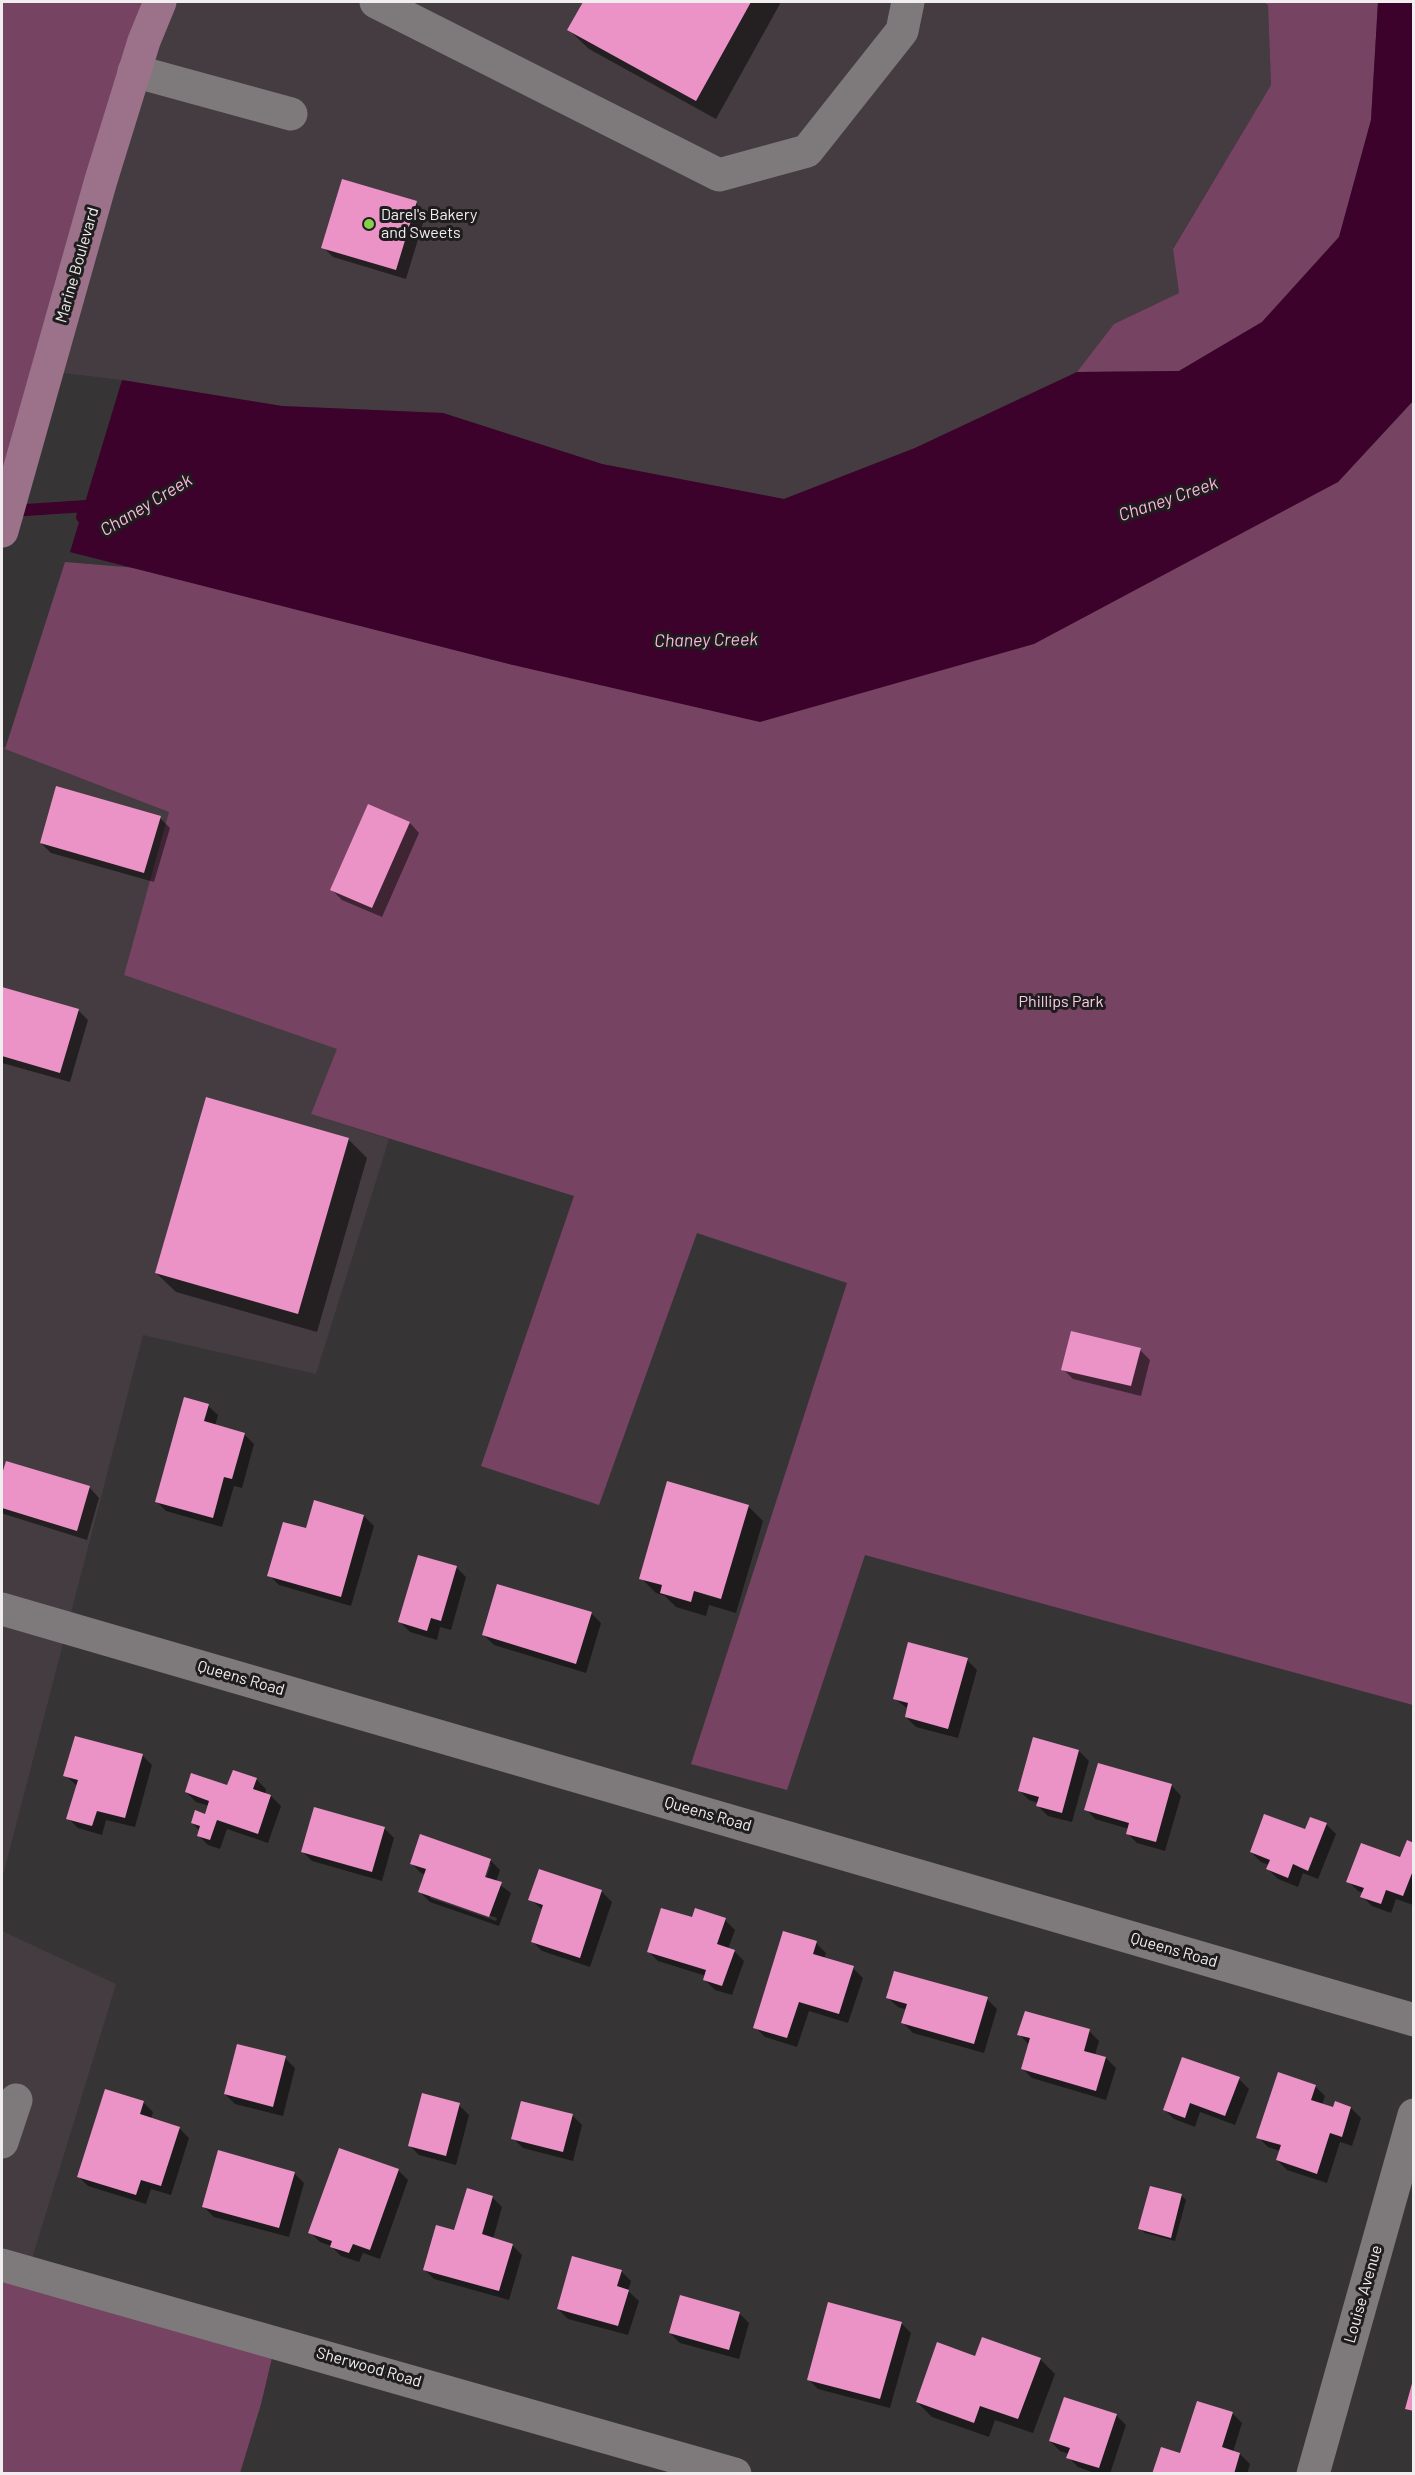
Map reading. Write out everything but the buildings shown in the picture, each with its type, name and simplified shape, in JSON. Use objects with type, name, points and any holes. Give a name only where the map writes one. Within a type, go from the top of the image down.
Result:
[{"type":"main road","name":"Marine Boulevard","points":[[2,531],[134,71],[160,2]]},
{"type":"street","points":[[376,2],[719,175],[807,151],[902,31],[909,2]]},
{"type":"street","points":[[134,71],[291,114]]},
{"type":"street","name":"Queens Road","points":[[2,1609],[1413,2020]]},
{"type":"street","points":[[2,2142],[16,2100]]},
{"type":"street","name":"Louise Avenue","points":[[1313,2474],[1413,2115]]},
{"type":"street","name":"Sherwood Road","points":[[2,2265],[419,2382],[735,2474]]},
{"type":"shaded area","points":[[160,2],[1263,2],[1268,5],[1271,85],[1173,248],[1179,293],[1114,324],[1077,372],[915,448],[784,499],[602,464],[443,413],[282,406],[122,380],[47,371]]},
{"type":"shaded area","points":[[2,746],[170,812],[124,975],[338,1049],[311,1114],[389,1139],[316,1374],[143,1335],[2,1879]]},
{"type":"shaded area","points":[[2,1931],[116,1984],[28,2272],[2,2265]]},
{"type":"green space","points":[[2,2],[160,2],[2,473]]},
{"type":"green space","points":[[1263,2],[1378,2],[1371,120],[1339,237],[1262,322],[1179,371],[1077,372],[1114,324],[1179,293],[1173,249],[1271,85],[1268,5]]},
{"type":"green space","name":"Phillips Park","points":[[1413,401],[1413,1705],[865,1555],[787,1790],[691,1764],[847,1283],[697,1233],[599,1505],[481,1466],[574,1196],[311,1114],[337,1049],[124,975],[169,812],[5,749],[65,562],[137,568],[513,665],[1338,482]]},
{"type":"green space","points":[[2,2265],[276,2341],[261,2404],[240,2473],[2,2473]]},
{"type":"water","points":[[1378,2],[1413,2],[1413,401],[1338,482],[1034,644],[760,722],[513,665],[70,552],[122,380],[282,406],[443,413],[602,464],[784,499],[915,448],[1077,372],[1179,371],[1262,322],[1339,237],[1371,120]]},
{"type":"waterway","name":"Chaney Creek","points":[[11,511],[86,506],[82,517]]},
{"type":"place","name":"Darel's Bakery and Sweets","points":[[369,224]]}]
